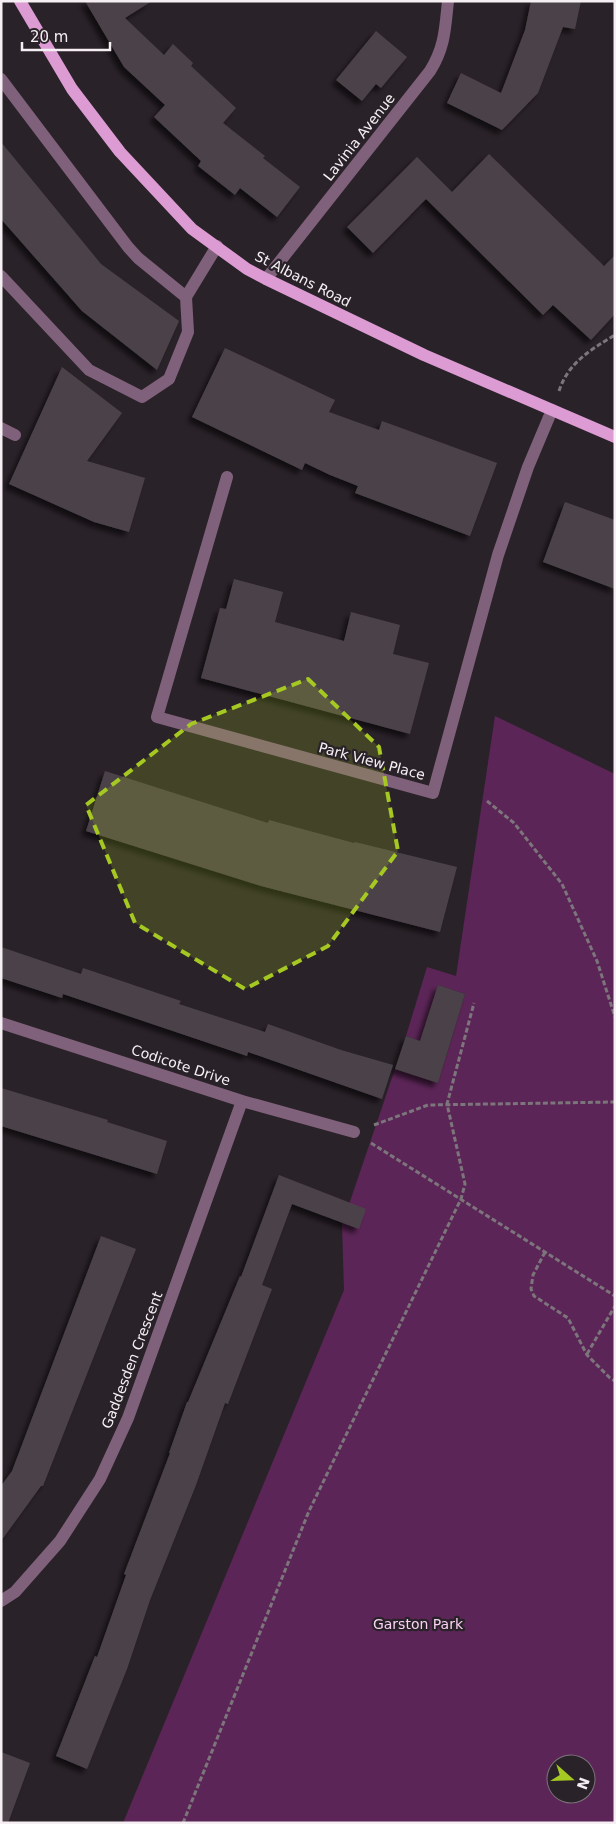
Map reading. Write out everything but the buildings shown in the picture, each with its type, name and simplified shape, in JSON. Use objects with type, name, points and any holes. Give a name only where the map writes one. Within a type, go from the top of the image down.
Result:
[{"type":"main road","name":"St Albans Road","points":[[20,1],[72,90],[120,152],[192,229],[247,269],[266,279],[424,356],[615,437]]},
{"type":"street","name":"Lavinia Avenue","points":[[266,279],[430,71],[443,43],[448,1]]},
{"type":"street","points":[[1,79],[128,247],[138,258],[186,297]]},
{"type":"street","points":[[1,276],[89,370],[142,397],[168,379],[188,332],[186,297],[217,246]]},
{"type":"street","name":"Park View Place","points":[[227,477],[157,717],[433,793],[498,555],[528,467],[552,410]]},
{"type":"street","points":[[1,428],[15,435]]},
{"type":"street","name":"Codicote Drive","points":[[1,1023],[242,1101],[354,1132]]},
{"type":"street","name":"Gaddesden Crescent","points":[[1,1601],[15,1592],[60,1542],[100,1479],[128,1418],[242,1101]]},
{"type":"path","points":[[552,410],[563,378],[571,368],[584,353],[615,335]]},
{"type":"path","points":[[487,801],[514,823],[562,884],[597,961],[615,1017]]},
{"type":"path","points":[[183,1823],[309,1512],[461,1199],[465,1184],[447,1104],[474,1003]]},
{"type":"path","points":[[354,1132],[428,1105],[615,1102]]},
{"type":"path","points":[[354,1132],[615,1296]]},
{"type":"path","points":[[545,1252],[533,1275],[531,1289],[534,1296],[568,1318],[587,1355],[615,1381]]},
{"type":"path","points":[[587,1355],[615,1306]]},
{"type":"highlighted area","points":[[308,679],[379,747],[398,851],[328,946],[245,989],[135,923],[86,805],[191,724]]},
{"type":"green space","name":"Garston Park","points":[[495,716],[615,774],[615,1823],[123,1823],[344,1290],[342,1225],[395,1069],[438,1083],[465,994],[438,985],[420,1041],[406,1036],[427,967],[456,976]]}]
